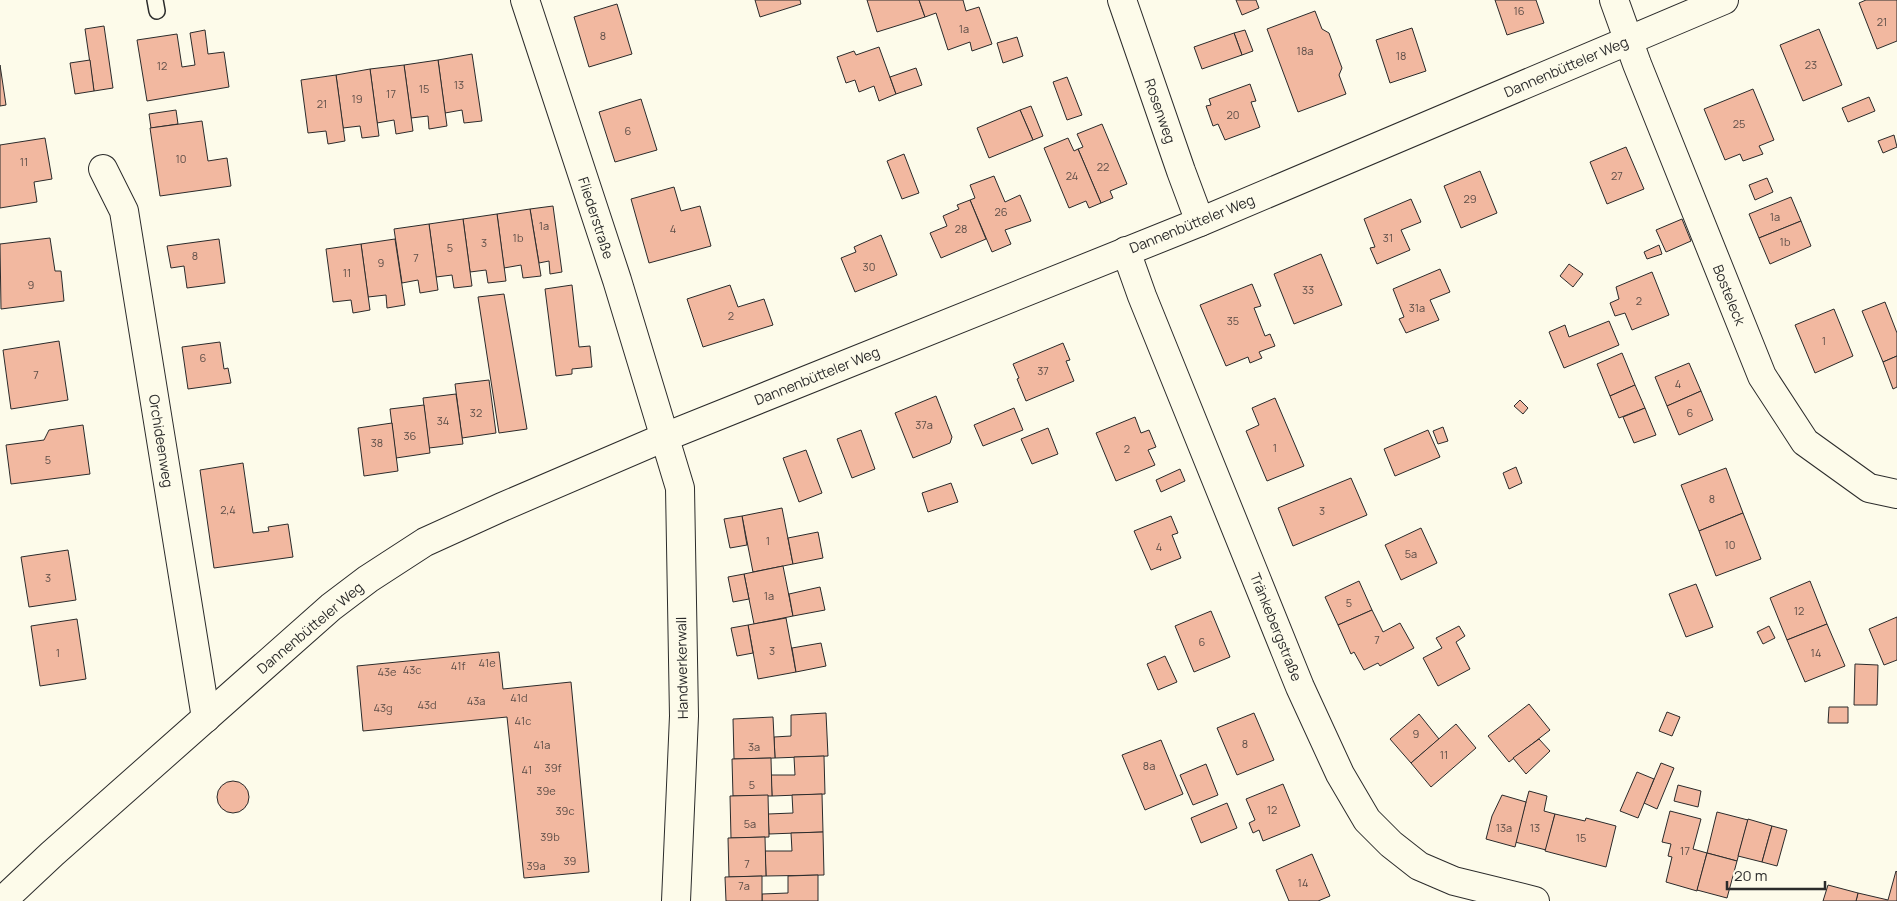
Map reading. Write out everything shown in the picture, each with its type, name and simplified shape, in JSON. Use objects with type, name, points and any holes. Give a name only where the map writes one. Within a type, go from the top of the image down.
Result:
[{"type":"street","name":"Fliederstraße","points":[[525,0],[617,280],[665,437]]},
{"type":"street","name":"Rosenweg","points":[[1122,0],[1180,171],[1200,222]]},
{"type":"street","name":"Bosteleck","points":[[1614,0],[1628,41],[1762,376],[1805,442],[1869,488],[1897,494]]},
{"type":"street","name":"Dannenbütteler Weg","points":[[2,901],[52,854],[331,607],[368,579],[424,542],[665,437],[1200,222],[1724,0]]},
{"type":"street","name":"Orchideenweg","points":[[103,169],[124,211],[206,718]]},
{"type":"street","name":"Tränkebergstraße","points":[[1126,251],[1142,296],[1300,687],[1340,774],[1368,820],[1391,844],[1419,866],[1454,881],[1535,901]]},
{"type":"street","name":"Handwerkerwall","points":[[665,437],[680,488],[684,716],[676,901]]},
{"type":"building","points":[[755,0],[800,0],[801,4],[760,17]]},
{"type":"building","points":[[867,0],[919,0],[925,17],[877,32]]},
{"type":"building","points":[[919,0],[963,0],[966,11],[979,7],[992,44],[972,51],[970,42],[948,50],[936,13],[925,17]]},
{"type":"building","points":[[1236,0],[1256,0],[1259,8],[1242,15]]},
{"type":"building","points":[[1495,0],[1536,0],[1544,23],[1507,35]]},
{"type":"building","points":[[1866,0],[1897,0],[1897,41],[1877,49],[1859,3]]},
{"type":"building","points":[[617,4],[632,54],[589,67],[574,17]]},
{"type":"building","points":[[1315,11],[1322,29],[1329,33],[1342,68],[1339,75],[1346,94],[1298,112],[1267,29]]},
{"type":"building","points":[[104,26],[113,88],[94,91],[85,29]]},
{"type":"building","points":[[1412,28],[1426,71],[1390,83],[1376,40]]},
{"type":"building","points":[[1819,29],[1842,85],[1803,101],[1780,45]]},
{"type":"building","points":[[205,30],[208,54],[224,52],[229,87],[147,101],[137,40],[177,34],[182,67],[195,65],[190,33]]},
{"type":"building","points":[[1245,30],[1253,51],[1242,55],[1234,33]]},
{"type":"building","points":[[1234,33],[1242,55],[1202,69],[1194,47]]},
{"type":"building","points":[[1017,37],[1023,56],[1003,63],[997,43]]},
{"type":"building","points":[[879,47],[896,94],[879,101],[874,86],[859,92],[855,80],[846,83],[837,57],[854,51],[856,55]]},
{"type":"building","points":[[472,54],[482,121],[464,123],[462,110],[445,113],[438,60]]},
{"type":"building","points":[[90,60],[94,91],[75,94],[70,63]]},
{"type":"building","points":[[438,60],[447,126],[429,129],[428,116],[411,118],[404,65]]},
{"type":"building","points":[[0,65],[6,105],[0,106]]},
{"type":"building","points":[[404,65],[413,131],[396,134],[394,120],[377,123],[370,69]]},
{"type":"building","points":[[916,68],[922,85],[896,94],[890,77]]},
{"type":"building","points":[[370,69],[379,136],[362,138],[360,126],[343,128],[336,75]]},
{"type":"building","points":[[336,75],[345,141],[328,144],[326,131],[308,133],[301,80]]},
{"type":"building","points":[[1067,77],[1082,115],[1067,120],[1053,82]]},
{"type":"building","points":[[1250,84],[1256,101],[1251,102],[1260,127],[1225,140],[1218,124],[1213,126],[1206,106],[1211,105],[1209,99]]},
{"type":"building","points":[[1753,89],[1774,140],[1759,146],[1763,154],[1743,161],[1740,154],[1725,160],[1704,109]]},
{"type":"building","points":[[1869,97],[1875,111],[1848,122],[1842,108]]},
{"type":"building","points":[[641,99],[657,150],[615,162],[599,112]]},
{"type":"building","points":[[1031,106],[1043,136],[1033,140],[1020,110]]},
{"type":"building","points":[[176,110],[178,124],[151,128],[149,114]]},
{"type":"building","points":[[1020,110],[1033,140],[989,158],[977,128]]},
{"type":"building","points":[[202,121],[208,161],[227,158],[231,186],[160,196],[150,128]]},
{"type":"building","points":[[1102,124],[1127,184],[1110,191],[1113,198],[1101,203],[1078,149],[1083,147],[1077,134]]},
{"type":"building","points":[[1894,135],[1897,147],[1883,153],[1878,141]]},
{"type":"building","points":[[45,138],[52,179],[34,182],[37,202],[0,208],[0,145]]},
{"type":"building","points":[[1068,138],[1074,151],[1078,149],[1101,203],[1089,208],[1086,201],[1069,208],[1044,148]]},
{"type":"building","points":[[1626,147],[1644,189],[1607,204],[1590,162]]},
{"type":"building","points":[[904,154],[919,193],[902,199],[887,161]]},
{"type":"building","points":[[1480,171],[1497,213],[1461,228],[1444,186]]},
{"type":"building","points":[[994,176],[1005,202],[1020,195],[1031,221],[1005,230],[1011,244],[992,252],[970,200],[975,198],[970,185]]},
{"type":"building","points":[[1767,178],[1773,192],[1755,200],[1749,185]]},
{"type":"building","points":[[674,187],[681,211],[700,206],[711,246],[649,263],[631,199]]},
{"type":"building","points":[[1791,197],[1801,221],[1759,238],[1749,214]]},
{"type":"building","points":[[1411,199],[1421,222],[1401,230],[1410,250],[1377,264],[1370,248],[1375,247],[1364,219]]},
{"type":"building","points":[[970,200],[986,239],[941,258],[930,233],[947,226],[943,216],[959,209],[957,205]]},
{"type":"building","points":[[553,206],[562,272],[550,274],[549,261],[539,263],[530,209]]},
{"type":"building","points":[[530,209],[541,276],[523,278],[521,265],[504,268],[497,214]]},
{"type":"building","points":[[497,214],[506,281],[488,283],[486,270],[470,272],[463,219]]},
{"type":"building","points":[[463,219],[472,286],[454,288],[452,275],[436,277],[429,224]]},
{"type":"building","points":[[1682,219],[1691,241],[1666,252],[1656,230]]},
{"type":"building","points":[[1801,221],[1811,246],[1770,264],[1759,238]]},
{"type":"building","points":[[429,224],[438,290],[420,293],[418,280],[402,283],[394,229]]},
{"type":"building","points":[[881,235],[897,275],[855,292],[841,258],[856,252],[854,247]]},
{"type":"building","points":[[50,238],[55,271],[61,271],[64,301],[1,309],[0,244]]},
{"type":"building","points":[[219,239],[225,283],[187,288],[184,266],[171,268],[167,246]]},
{"type":"building","points":[[395,239],[405,305],[387,308],[386,295],[368,297],[361,244]]},
{"type":"building","points":[[361,244],[370,310],[353,313],[351,300],[333,302],[326,249]]},
{"type":"building","points":[[1659,245],[1662,254],[1647,259],[1644,252]]},
{"type":"building","points":[[1321,254],[1342,305],[1294,324],[1274,274]]},
{"type":"building","points":[[1569,264],[1583,274],[1573,287],[1560,276]]},
{"type":"building","points":[[1440,269],[1450,292],[1430,300],[1439,320],[1406,333],[1399,319],[1404,317],[1393,289]]},
{"type":"building","points":[[1652,272],[1669,315],[1632,330],[1625,313],[1615,316],[1610,303],[1619,299],[1616,287]]},
{"type":"building","points":[[1252,284],[1261,306],[1254,308],[1265,336],[1270,334],[1275,346],[1259,352],[1262,358],[1250,363],[1248,357],[1226,366],[1200,305]]},
{"type":"building","points":[[572,285],[579,347],[590,346],[592,367],[572,369],[572,374],[556,376],[545,289]]},
{"type":"building","points":[[730,285],[738,307],[764,299],[773,325],[703,347],[687,299]]},
{"type":"building","points":[[504,294],[527,429],[499,433],[478,297]]},
{"type":"building","points":[[1885,302],[1897,333],[1897,356],[1883,362],[1862,311]]},
{"type":"building","points":[[1834,309],[1853,356],[1815,373],[1795,325]]},
{"type":"building","points":[[1609,321],[1619,345],[1564,368],[1549,332],[1565,325],[1569,337]]},
{"type":"building","points":[[59,341],[68,400],[11,409],[3,350]]},
{"type":"building","points":[[220,342],[224,369],[228,368],[231,383],[188,389],[182,347]]},
{"type":"building","points":[[1063,343],[1070,360],[1066,361],[1074,381],[1026,401],[1013,364]]},
{"type":"building","points":[[1622,353],[1635,385],[1610,396],[1597,364]]},
{"type":"building","points":[[1897,356],[1897,387],[1893,389],[1883,362]]},
{"type":"building","points":[[1689,363],[1701,391],[1667,406],[1655,377]]},
{"type":"building","points":[[489,380],[496,433],[462,438],[455,384]]},
{"type":"building","points":[[1635,385],[1645,408],[1619,418],[1610,396]]},
{"type":"building","points":[[1701,391],[1713,420],[1679,435],[1667,406]]},
{"type":"building","points":[[456,394],[463,444],[429,448],[423,398]]},
{"type":"building","points":[[936,396],[952,437],[950,443],[913,458],[895,413]]},
{"type":"building","points":[[1275,398],[1304,466],[1267,481],[1246,431],[1259,425],[1252,408]]},
{"type":"building","points":[[1520,400],[1528,408],[1523,414],[1514,406]]},
{"type":"building","points":[[424,405],[430,453],[396,458],[390,409]]},
{"type":"building","points":[[1014,408],[1023,430],[983,446],[974,425]]},
{"type":"building","points":[[1645,408],[1656,435],[1634,443],[1623,417]]},
{"type":"building","points":[[1135,417],[1141,433],[1149,430],[1156,447],[1148,450],[1155,465],[1116,481],[1096,433]]},
{"type":"building","points":[[392,423],[398,471],[364,476],[358,428]]},
{"type":"building","points":[[83,425],[90,474],[11,484],[6,445],[44,440],[49,430]]},
{"type":"building","points":[[1443,427],[1448,441],[1438,444],[1433,431]]},
{"type":"building","points":[[1048,428],[1058,454],[1032,464],[1021,439]]},
{"type":"building","points":[[861,430],[875,469],[852,478],[837,439]]},
{"type":"building","points":[[1428,430],[1440,457],[1395,476],[1384,449]]},
{"type":"building","points":[[806,450],[822,493],[799,502],[783,458]]},
{"type":"building","points":[[243,463],[253,533],[269,531],[268,527],[288,524],[293,557],[214,568],[200,470]]},
{"type":"building","points":[[1516,467],[1522,483],[1509,489],[1503,473]]},
{"type":"building","points":[[1726,468],[1743,513],[1699,531],[1681,485]]},
{"type":"building","points":[[1180,469],[1185,481],[1161,492],[1156,480]]},
{"type":"building","points":[[1351,478],[1367,515],[1293,546],[1278,508]]},
{"type":"building","points":[[951,483],[958,502],[928,512],[922,493]]},
{"type":"building","points":[[782,508],[793,564],[753,572],[742,516]]},
{"type":"building","points":[[1743,513],[1761,559],[1716,576],[1699,531]]},
{"type":"building","points":[[742,516],[747,545],[730,548],[724,519]]},
{"type":"building","points":[[1171,516],[1178,533],[1172,535],[1181,558],[1151,570],[1134,531]]},
{"type":"building","points":[[1421,528],[1437,563],[1401,580],[1385,545]]},
{"type":"building","points":[[818,532],[823,558],[793,564],[788,538]]},
{"type":"building","points":[[68,550],[76,600],[29,607],[21,557]]},
{"type":"building","points":[[783,566],[793,616],[754,624],[744,574]]},
{"type":"building","points":[[744,574],[749,599],[733,602],[728,577]]},
{"type":"building","points":[[1359,581],[1372,610],[1338,625],[1325,597]]},
{"type":"building","points":[[1810,581],[1827,624],[1787,640],[1770,598]]},
{"type":"building","points":[[1696,584],[1713,627],[1686,637],[1669,594]]},
{"type":"building","points":[[820,587],[825,610],[793,616],[789,594]]},
{"type":"building","points":[[1372,610],[1383,632],[1400,623],[1414,648],[1380,666],[1378,663],[1364,670],[1354,652],[1351,654],[1338,625]]},
{"type":"building","points":[[1211,611],[1230,657],[1194,672],[1175,626]]},
{"type":"building","points":[[1897,617],[1897,660],[1884,665],[1869,629]]},
{"type":"building","points":[[786,618],[796,672],[758,679],[748,625]]},
{"type":"building","points":[[77,619],[86,679],[40,686],[31,626]]},
{"type":"building","points":[[1827,624],[1845,666],[1805,682],[1787,640]]},
{"type":"building","points":[[748,625],[753,653],[737,656],[731,628]]},
{"type":"building","points":[[1459,626],[1465,636],[1456,642],[1470,669],[1438,686],[1423,658],[1442,648],[1436,638]]},
{"type":"building","points":[[1769,626],[1775,638],[1763,644],[1757,632]]},
{"type":"building","points":[[821,643],[826,666],[796,672],[792,648]]},
{"type":"building","points":[[499,652],[503,689],[571,682],[589,872],[524,878],[507,717],[363,731],[357,666]]},
{"type":"building","points":[[1165,656],[1177,682],[1158,690],[1147,664]]},
{"type":"building","points":[[1855,664],[1878,665],[1877,705],[1854,705]]},
{"type":"building","points":[[1529,704],[1550,730],[1509,762],[1488,736]]},
{"type":"building","points":[[1829,707],[1848,707],[1848,723],[1828,723]]},
{"type":"building","points":[[1667,712],[1680,717],[1672,736],[1659,731]]},
{"type":"building","points":[[826,713],[828,756],[775,758],[774,737],[791,736],[791,715]]},
{"type":"building","points":[[1254,713],[1274,760],[1237,775],[1217,728]]},
{"type":"building","points":[[1419,714],[1439,739],[1411,763],[1390,739]]},
{"type":"building","points":[[773,717],[775,758],[734,759],[733,719]]},
{"type":"building","points":[[1456,724],[1476,748],[1431,787],[1411,763]]},
{"type":"building","points":[[1539,739],[1550,751],[1526,774],[1513,758]]},
{"type":"building","points":[[1161,740],[1183,794],[1145,810],[1122,755]]},
{"type":"building","points":[[824,756],[825,794],[772,796],[771,775],[795,775],[794,757]]},
{"type":"building","points":[[771,758],[772,796],[733,796],[732,759]]},
{"type":"building","points":[[1661,763],[1674,768],[1657,809],[1644,803]]},
{"type":"building","points":[[1206,764],[1218,795],[1193,805],[1180,775]]},
{"type":"building","points":[[1637,772],[1654,779],[1638,818],[1620,811]]},
{"type":"building","points":[[233,781],[239,782],[244,786],[248,791],[248,803],[244,808],[239,812],[233,813],[227,812],[222,808],[218,803],[217,797],[218,791],[222,786],[227,782]]},
{"type":"building","points":[[1283,784],[1300,826],[1263,841],[1259,830],[1253,833],[1249,823],[1255,820],[1246,799]]},
{"type":"building","points":[[1678,785],[1701,791],[1698,807],[1674,801]]},
{"type":"building","points":[[1529,791],[1547,796],[1544,811],[1555,814],[1546,850],[1515,842]]},
{"type":"building","points":[[822,794],[823,832],[769,834],[768,814],[793,813],[792,795]]},
{"type":"building","points":[[768,795],[769,837],[731,838],[730,796]]},
{"type":"building","points":[[1502,795],[1526,802],[1515,847],[1486,839],[1492,816]]},
{"type":"building","points":[[1227,803],[1237,828],[1201,843],[1191,818]]},
{"type":"building","points":[[1670,811],[1701,819],[1693,849],[1707,853],[1697,891],[1666,882],[1672,857],[1668,856],[1671,844],[1662,842]]},
{"type":"building","points":[[1717,812],[1748,820],[1737,861],[1707,853]]},
{"type":"building","points":[[1555,814],[1585,821],[1586,818],[1616,826],[1606,867],[1545,851]]},
{"type":"building","points":[[1748,819],[1772,826],[1762,862],[1738,856]]},
{"type":"building","points":[[1772,826],[1787,830],[1777,866],[1762,862]]},
{"type":"building","points":[[823,832],[824,875],[766,876],[765,851],[792,851],[791,833]]},
{"type":"building","points":[[765,837],[766,876],[729,877],[728,838]]},
{"type":"building","points":[[1707,853],[1737,861],[1727,898],[1697,890]]},
{"type":"building","points":[[1312,854],[1330,896],[1318,901],[1289,901],[1276,870]]},
{"type":"building","points":[[1896,871],[1897,901],[1856,901],[1858,893],[1888,900]]},
{"type":"building","points":[[818,875],[818,901],[762,901],[762,894],[788,893],[788,876]]},
{"type":"building","points":[[762,876],[762,901],[726,901],[725,877]]},
{"type":"building","points":[[1828,885],[1858,893],[1856,901],[1823,901]]}]
